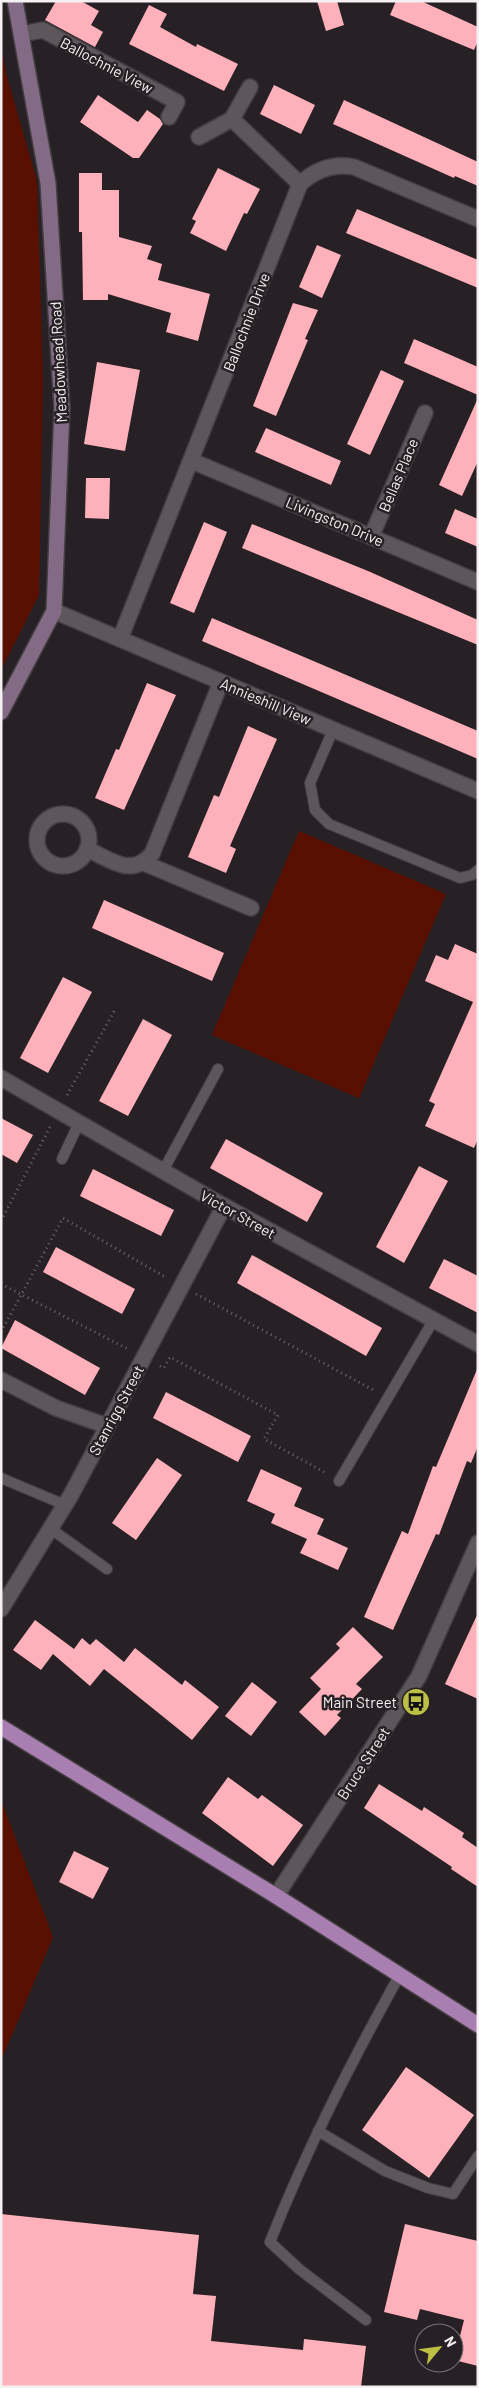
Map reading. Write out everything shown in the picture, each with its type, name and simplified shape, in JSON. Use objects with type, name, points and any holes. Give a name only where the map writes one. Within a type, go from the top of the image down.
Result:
[{"type":"main road","points":[[1,1727],[276,1896],[478,2025]]},
{"type":"street","name":"Meadowhead Road","points":[[1,712],[54,611],[62,408],[48,183],[15,1]]},
{"type":"street","name":"Ballochnie View","points":[[21,34],[44,30],[177,102],[169,117]]},
{"type":"street","points":[[199,137],[232,119],[250,87]]},
{"type":"street","points":[[232,119],[300,184],[307,177],[325,168],[335,166],[354,167],[478,219]]},
{"type":"street","name":"Ballochnie Drive","points":[[120,639],[300,184]]},
{"type":"street","name":"Bellas Place","points":[[371,537],[425,413]]},
{"type":"street","name":"Livingston Drive","points":[[192,460],[478,582]]},
{"type":"street","name":"Annieshill View","points":[[54,611],[478,791]]},
{"type":"street","points":[[144,863],[152,854],[221,682]]},
{"type":"street","points":[[87,849],[126,867],[144,863],[251,908]]},
{"type":"street","name":"Victor Street","points":[[1,1078],[224,1206],[478,1344]]},
{"type":"street","name":"Stanrigg Street","points":[[1,1609],[65,1505],[224,1206]]},
{"type":"street","points":[[1,1380],[56,1408],[107,1426]]},
{"type":"street","name":"Bruce Street","points":[[276,1896],[419,1676],[478,1543]]},
{"type":"lane","points":[[333,730],[310,783],[315,810],[329,824],[460,878],[472,875],[478,870]]},
{"type":"lane","points":[[163,1171],[218,1069]]},
{"type":"lane","points":[[62,1159],[79,1123]]},
{"type":"lane","points":[[339,1480],[433,1321]]},
{"type":"lane","points":[[1,1478],[65,1505]]},
{"type":"lane","points":[[51,1529],[107,1569]]},
{"type":"lane","points":[[366,2320],[299,2269],[270,2242],[294,2182],[318,2131],[352,2062],[399,1976]]},
{"type":"lane","points":[[318,2131],[385,2172],[428,2188],[453,2194],[478,2156]]},
{"type":"path","points":[[1,1284],[164,1368],[170,1357],[278,1416],[264,1440],[339,1480]]},
{"type":"shaded area","points":[[1,45],[6,73],[37,181],[43,380],[39,595],[1,670]]},
{"type":"shaded area","points":[[299,831],[446,894],[359,1098],[212,1035]]},
{"type":"shaded area","points":[[1,1800],[53,1937],[1,2061]]},
{"type":"building","points":[[56,1],[81,1],[99,11],[91,25],[103,32],[95,47],[45,20]]},
{"type":"building","points":[[317,1],[337,1],[344,25],[326,31]]},
{"type":"building","points":[[396,1],[421,1],[478,27],[478,41],[474,50],[390,15]]},
{"type":"building","points":[[149,5],[167,14],[160,27],[196,47],[197,44],[238,64],[224,91],[129,44]]},
{"type":"building","points":[[274,85],[315,105],[301,134],[260,114]]},
{"type":"building","points":[[98,95],[138,122],[147,110],[160,119],[163,124],[139,158],[133,158],[80,122]]},
{"type":"building","points":[[344,100],[478,162],[478,186],[455,176],[454,178],[333,124]]},
{"type":"building","points":[[218,168],[260,189],[247,214],[244,213],[226,251],[190,233],[196,221],[192,219]]},
{"type":"building","points":[[79,173],[102,173],[102,190],[119,190],[119,237],[152,246],[147,259],[162,264],[158,280],[210,294],[198,341],[166,332],[171,313],[108,294],[108,300],[83,300],[82,232],[79,232]]},
{"type":"building","points":[[357,209],[478,260],[478,288],[346,233]]},
{"type":"building","points":[[317,245],[341,255],[322,298],[299,287]]},
{"type":"building","points":[[293,303],[318,310],[305,339],[308,340],[276,416],[253,406]]},
{"type":"building","points":[[414,339],[478,367],[478,395],[404,363]]},
{"type":"building","points":[[97,362],[140,370],[125,451],[84,444]]},
{"type":"building","points":[[381,370],[404,381],[370,455],[347,444]]},
{"type":"building","points":[[478,398],[478,461],[462,496],[439,485]]},
{"type":"building","points":[[266,428],[341,461],[331,485],[255,452]]},
{"type":"building","points":[[86,478],[110,478],[109,519],[85,518]]},
{"type":"building","points":[[455,509],[478,519],[478,547],[445,533]]},
{"type":"building","points":[[204,522],[227,532],[194,613],[170,603]]},
{"type":"building","points":[[252,524],[368,571],[478,620],[478,645],[242,548]]},
{"type":"building","points":[[212,618],[478,731],[478,759],[202,641]]},
{"type":"building","points":[[147,683],[176,695],[124,810],[95,798],[116,749],[119,750]]},
{"type":"building","points":[[248,726],[277,739],[230,846],[236,849],[226,873],[188,857],[214,795],[219,797]]},
{"type":"building","points":[[104,900],[224,953],[212,981],[92,928]]},
{"type":"building","points":[[455,944],[478,954],[478,1139],[474,1148],[425,1126],[435,1104],[429,1101],[473,1002],[425,981],[436,955],[448,960]]},
{"type":"building","points":[[63,977],[92,992],[48,1073],[20,1058]]},
{"type":"building","points":[[143,1019],[172,1035],[128,1116],[99,1101]]},
{"type":"building","points":[[1,1118],[33,1135],[17,1163],[1,1154]]},
{"type":"building","points":[[226,1139],[323,1193],[307,1222],[210,1168]]},
{"type":"building","points":[[419,1166],[448,1181],[404,1263],[376,1247]]},
{"type":"building","points":[[93,1169],[174,1210],[161,1236],[80,1196]]},
{"type":"building","points":[[56,1247],[135,1289],[122,1314],[43,1272]]},
{"type":"building","points":[[252,1255],[382,1328],[366,1356],[237,1283]]},
{"type":"building","points":[[444,1259],[478,1276],[478,1313],[429,1288]]},
{"type":"building","points":[[15,1320],[100,1368],[85,1395],[1,1348]]},
{"type":"building","points":[[478,1367],[478,1446],[471,1463],[467,1461],[439,1535],[436,1534],[393,1630],[364,1617],[402,1531],[408,1534],[433,1466],[436,1467]]},
{"type":"building","points":[[166,1392],[251,1436],[238,1462],[153,1418]]},
{"type":"building","points":[[157,1458],[182,1475],[136,1540],[112,1523]]},
{"type":"building","points":[[261,1469],[302,1488],[294,1506],[324,1519],[317,1534],[348,1548],[338,1570],[300,1553],[307,1539],[271,1523],[275,1514],[247,1501]]},
{"type":"building","points":[[478,1613],[478,1699],[445,1684]]},
{"type":"building","points":[[35,1620],[74,1649],[82,1638],[90,1645],[96,1639],[124,1662],[135,1648],[182,1685],[185,1680],[219,1707],[192,1740],[104,1669],[90,1686],[53,1654],[41,1670],[13,1650]]},
{"type":"building","points":[[353,1627],[383,1657],[356,1684],[362,1689],[337,1715],[341,1718],[325,1736],[299,1712],[321,1689],[310,1678],[340,1648],[336,1644]]},
{"type":"building","points":[[252,1682],[277,1702],[251,1736],[225,1716]]},
{"type":"building","points":[[228,1777],[258,1799],[262,1795],[303,1825],[273,1866],[202,1813]]},
{"type":"building","points":[[379,1784],[422,1811],[424,1807],[464,1833],[462,1837],[478,1848],[478,1887],[451,1869],[452,1867],[364,1808]]},
{"type":"building","points":[[74,1851],[109,1868],[93,1899],[59,1882]]},
{"type":"building","points":[[406,2067],[474,2115],[429,2178],[362,2130]]},
{"type":"building","points":[[1,2214],[199,2235],[193,2294],[216,2296],[211,2341],[303,2350],[304,2339],[366,2346],[361,2387],[1,2387]]},
{"type":"building","points":[[405,2224],[478,2241],[478,2366],[464,2362],[464,2320],[420,2309],[417,2320],[384,2312]]},
{"type":"place","name":"Main Street","points":[[416,1702]]}]
